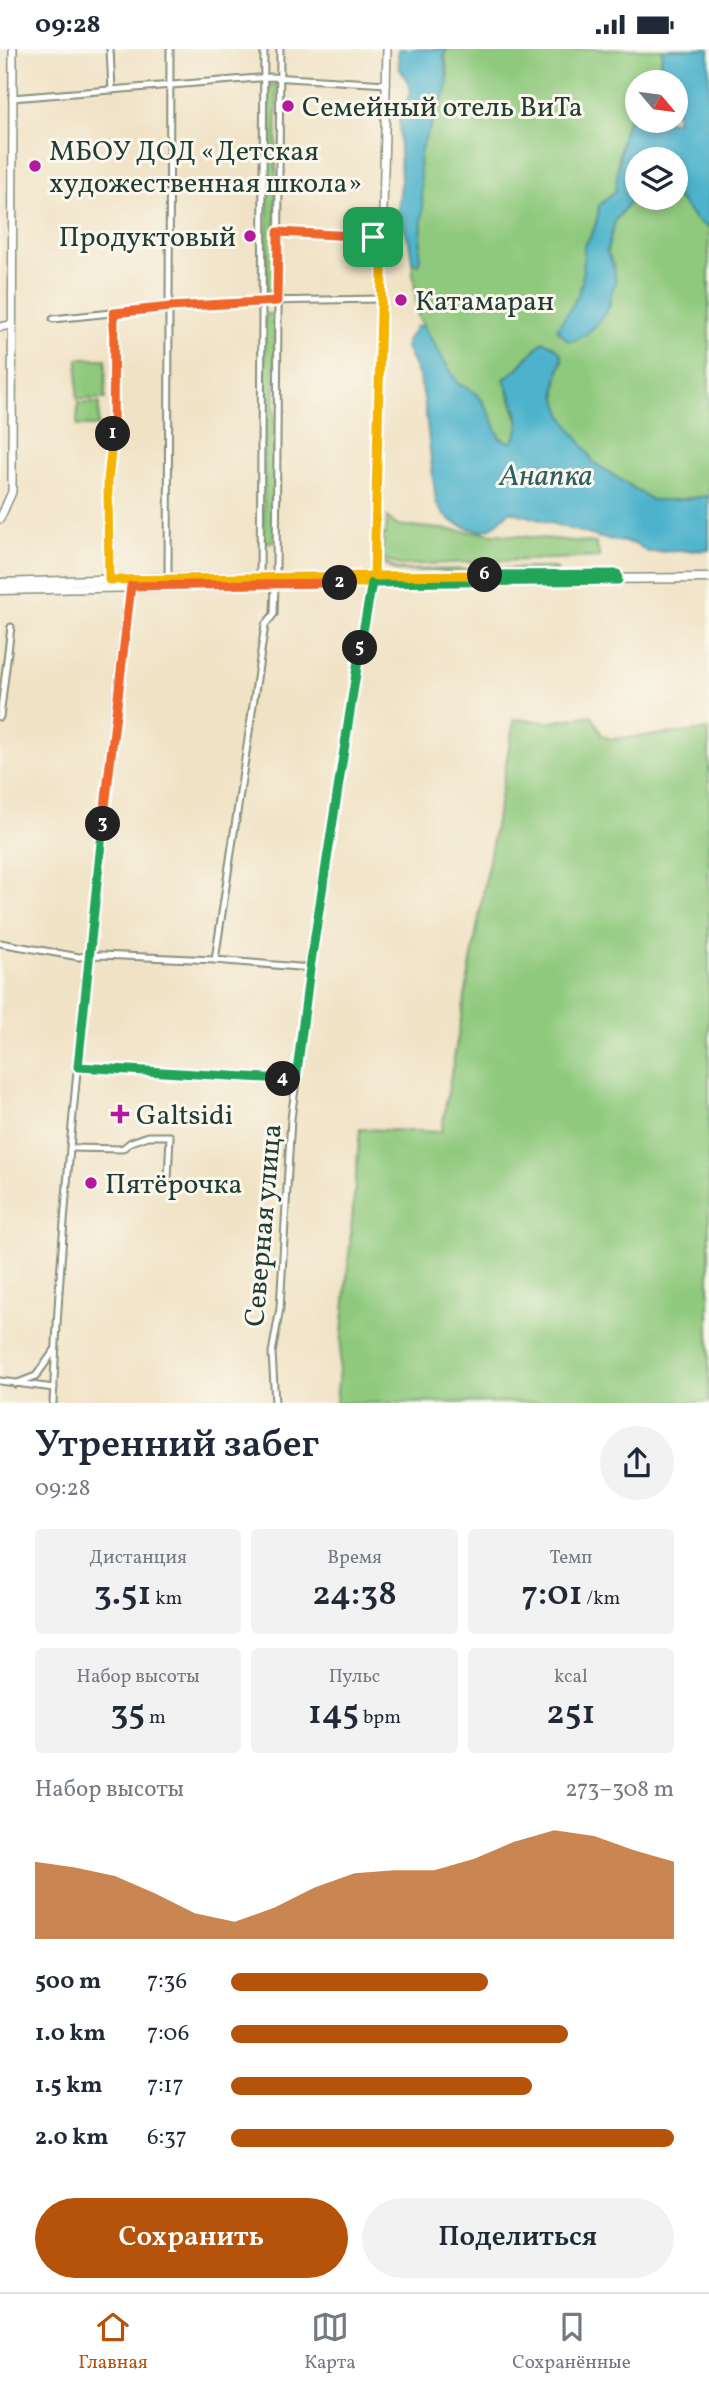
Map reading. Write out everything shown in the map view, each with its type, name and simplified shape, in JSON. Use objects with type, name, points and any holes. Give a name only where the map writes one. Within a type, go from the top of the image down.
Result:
[{"type":"main road","points":[[0,590],[276,580],[617,577],[709,573]]},
{"type":"main road","points":[[644,576],[709,578]]},
{"type":"main road","points":[[0,583],[260,577],[276,580]]},
{"type":"street","points":[[0,519],[12,492],[12,49]]},
{"type":"street","points":[[110,49],[112,90]]},
{"type":"street","points":[[169,579],[170,49]]},
{"type":"street","points":[[260,577],[264,49]]},
{"type":"street","points":[[215,960],[265,625],[274,614],[280,49]]},
{"type":"street","name":"Северная улица","points":[[275,1403],[272,1353],[280,1308],[291,1119],[310,968],[373,579],[387,49]]},
{"type":"street","points":[[3,98],[264,77],[387,84]]},
{"type":"street","points":[[278,232],[383,237]]},
{"type":"street","points":[[53,319],[263,301],[382,299]]},
{"type":"street","points":[[109,580],[108,481],[113,441],[114,313]]},
{"type":"street","points":[[0,327],[10,325]]},
{"type":"street","points":[[53,1403],[70,1148],[88,956],[131,586]]},
{"type":"street","points":[[0,717],[11,627]]},
{"type":"street","points":[[0,943],[79,957],[100,955],[215,960],[310,968]]},
{"type":"street","points":[[78,1067],[296,1080]]},
{"type":"street","points":[[70,1148],[122,1149],[131,1142],[148,1136],[170,1136],[168,1180]]},
{"type":"street","points":[[15,1384],[32,1379],[41,1371],[55,1349]]},
{"type":"street","points":[[41,1371],[48,1371],[54,1376]]},
{"type":"street","points":[[0,1381],[54,1388]]},
{"type":"green space","points":[[446,49],[662,49],[661,63],[656,70],[625,70],[625,133],[618,158],[617,187],[599,206],[595,227],[584,246],[583,277],[579,294],[563,320],[609,308],[614,267],[607,251],[615,221],[625,208],[625,210],[688,210],[697,221],[709,228],[709,496],[652,500],[593,462],[567,425],[560,409],[557,385],[563,360],[529,355],[504,379],[519,423],[519,434],[511,443],[500,438],[481,399],[458,384],[423,326],[418,316],[412,262],[419,264],[422,212],[420,153],[424,138],[447,90]]},
{"type":"green space","points":[[277,84],[275,295],[266,295],[269,85]]},
{"type":"green space","points":[[265,314],[275,314],[274,542],[263,542]]},
{"type":"green space","points":[[78,359],[106,359],[105,399],[77,399]]},
{"type":"green space","points":[[78,403],[99,403],[98,426],[77,426]]},
{"type":"green space","points":[[387,517],[396,525],[596,543],[600,557],[399,565],[383,558],[383,534],[386,535]]},
{"type":"green space","points":[[383,561],[398,570],[556,568],[558,573],[396,571],[386,566]]},
{"type":"green space","points":[[592,715],[602,735],[610,739],[709,730],[709,1402],[336,1403],[360,1129],[441,1132],[514,719],[551,722]]},
{"type":"water","points":[[398,49],[446,49],[444,57],[448,81],[442,102],[422,145],[419,160],[423,207],[419,265],[412,262],[409,242],[398,210],[401,184],[399,120],[401,108],[410,94],[410,86],[399,67]]},
{"type":"water","points":[[662,49],[709,49],[709,228],[697,221],[688,210],[688,147],[625,147],[625,208],[615,221],[607,251],[614,267],[616,283],[609,307],[590,330],[579,338],[568,341],[557,329],[580,291],[584,246],[595,227],[599,206],[615,191],[625,127],[625,133],[688,133],[688,70],[656,70],[661,63]]},
{"type":"water","name":"Анапка","points":[[417,326],[423,326],[458,384],[480,398],[500,438],[511,443],[516,435],[518,419],[504,379],[543,341],[553,346],[562,356],[556,382],[561,411],[593,462],[652,500],[709,496],[709,550],[648,552],[636,544],[601,538],[510,511],[493,527],[482,531],[449,519],[436,502],[424,398],[419,376],[406,347]]},
{"type":"place","name":"Семейный отель ВиТа","points":[[288,106]]},
{"type":"place","name":"МБОУ ДОД «Детская художественная школа»","points":[[35,166]]},
{"type":"place","name":"Продуктовый","points":[[250,236]]},
{"type":"place","name":"Катамаран","points":[[401,300]]},
{"type":"place","name":"Galtsidi","points":[[120,1114]]},
{"type":"place","name":"Пятёрочка","points":[[91,1183]]},
{"type":"route","points":[[373,237],[278,232],[277,301],[114,313],[113,441],[108,481],[109,580],[374,576],[372,583],[131,586],[88,956],[78,1067],[296,1080],[322,884],[372,583],[618,580],[617,574],[374,576],[383,237],[373,237]]}]
